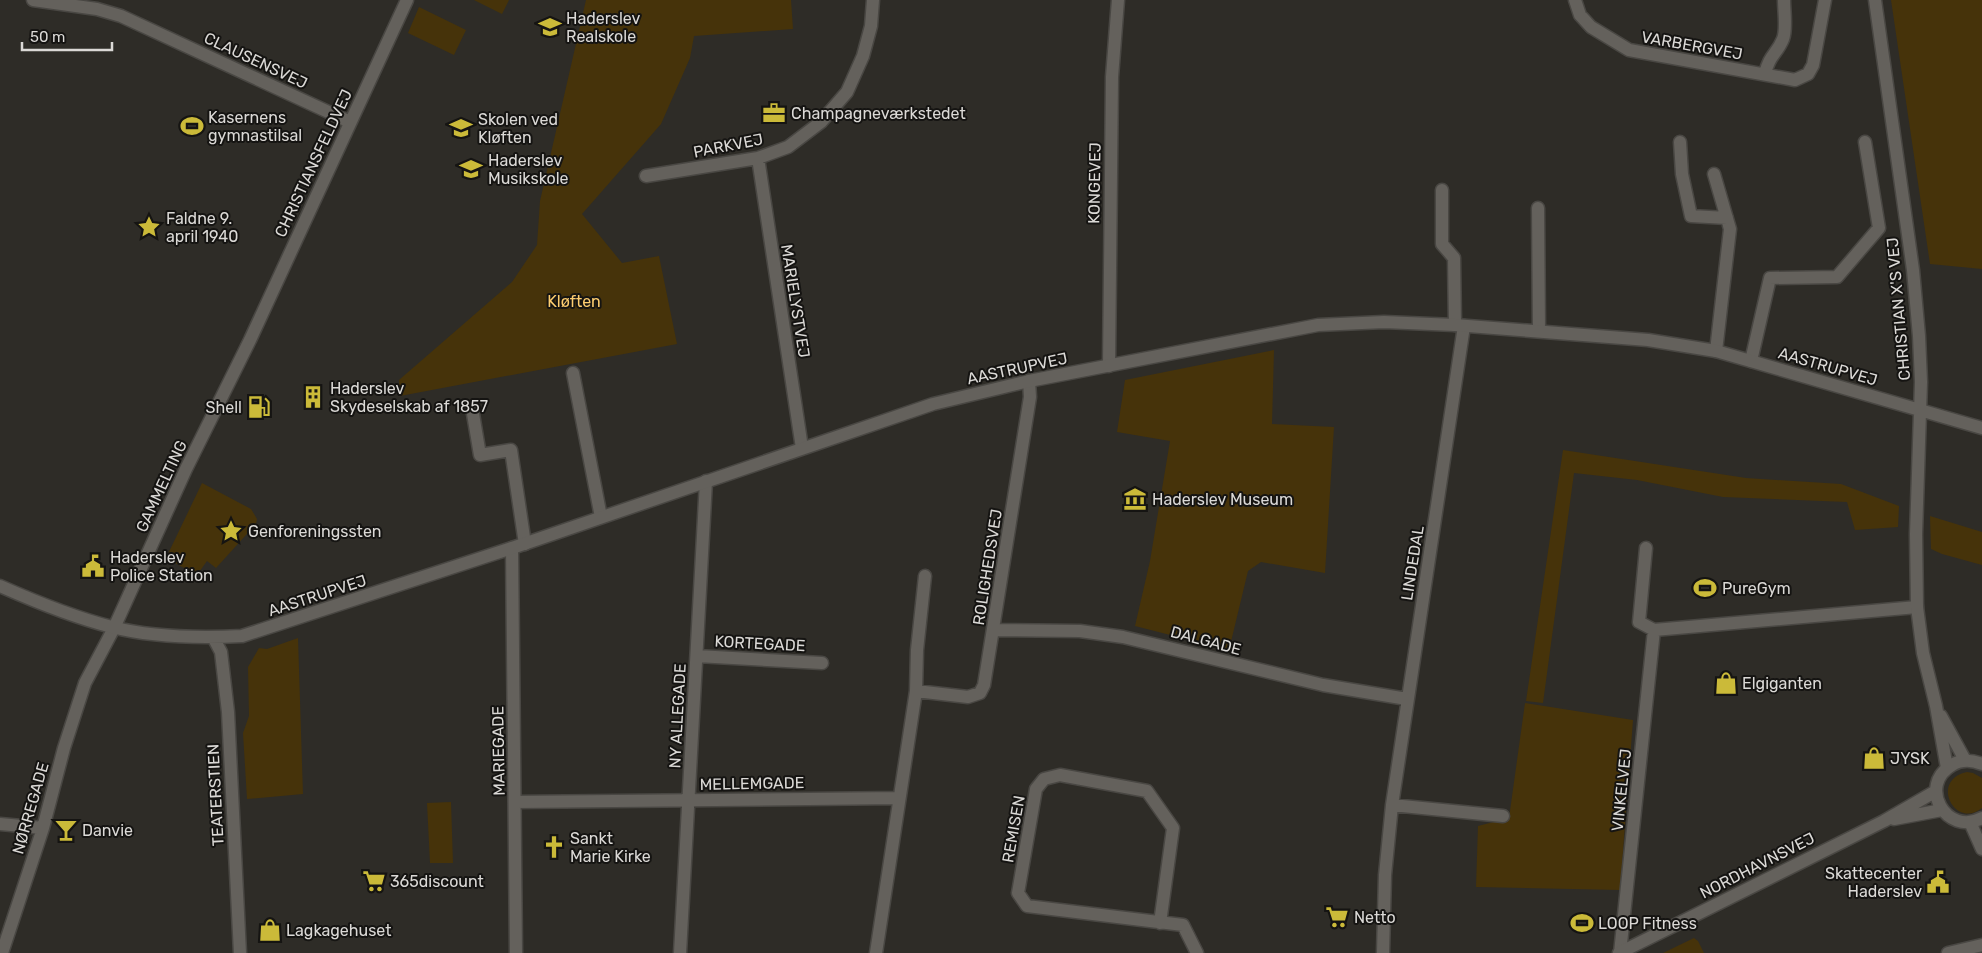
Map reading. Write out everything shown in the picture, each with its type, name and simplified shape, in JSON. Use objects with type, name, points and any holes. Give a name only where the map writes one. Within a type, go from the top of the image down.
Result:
[{"type":"street","name":"CLAUSENSVEJ","points":[[33,0],[98,4],[350,122]]},
{"type":"street","name":"CHRISTIANSFELDVEJ","points":[[250,340],[407,0]]},
{"type":"street","name":"PARKVEJ","points":[[646,176],[758,158],[788,147],[821,122],[847,92],[863,56],[871,26],[873,0]]},
{"type":"street","name":"KONGEVEJ","points":[[1108,366],[1112,76],[1118,0]]},
{"type":"street","name":"VARBERGVEJ","points":[[1575,0],[1580,14],[1591,27],[1629,50],[1795,80],[1808,74],[1813,65],[1825,0]]},
{"type":"street","points":[[1765,74],[1768,62],[1779,48],[1784,37],[1784,0]]},
{"type":"street","name":"CHRISTIAN X'S VEJ","points":[[1875,0],[1913,270],[1920,346],[1921,382],[1916,534],[1917,607],[1923,653],[1936,706],[1947,768]]},
{"type":"street","points":[[1680,142],[1682,174],[1691,216],[1727,218]]},
{"type":"street","name":"AASTRUPVEJ","points":[[1751,361],[1770,278],[1837,277],[1879,228],[1865,142]]},
{"type":"street","name":"MARIELYSTVEJ","points":[[758,158],[802,448]]},
{"type":"street","points":[[1714,174],[1730,229],[1716,351]]},
{"type":"street","points":[[1442,190],[1442,244],[1454,258],[1460,325]]},
{"type":"street","points":[[1538,208],[1539,330]]},
{"type":"street","name":"AASTRUPVEJ","points":[[0,586],[74,616],[114,628],[168,635],[242,636],[525,544],[933,404],[1029,382],[1318,325],[1384,322],[1460,325],[1648,340],[1716,351],[1982,428]]},
{"type":"street","name":"LINDEDAL","points":[[1383,953],[1385,874],[1392,805],[1460,325]]},
{"type":"street","name":"GAMMELTING","points":[[71,730],[85,683],[114,628],[186,469],[250,340]]},
{"type":"street","points":[[573,373],[601,517]]},
{"type":"street","name":"ROLIGHEDSVEJ","points":[[916,691],[968,697],[980,692],[984,685],[1030,397],[1029,382]]},
{"type":"street","points":[[472,408],[480,455],[511,450],[525,544]]},
{"type":"street","name":"NY ALLEGADE","points":[[680,953],[706,481]]},
{"type":"street","name":"MARIEGADE","points":[[512,548],[516,953]]},
{"type":"street","points":[[1646,548],[1639,622],[1654,630],[1917,607]]},
{"type":"street","points":[[876,953],[916,691],[916,650],[925,576]]},
{"type":"street","name":"DALGADE","points":[[994,630],[1080,631],[1123,637],[1323,686],[1407,699]]},
{"type":"street","name":"VINKELVEJ","points":[[1620,953],[1654,630]]},
{"type":"street","name":"TEATERSTIEN","points":[[213,637],[222,652],[228,712],[240,953]]},
{"type":"street","name":"KORTEGADE","points":[[697,656],[822,663]]},
{"type":"street","name":"CHRISTIAN X'S VEJ","points":[[1936,706],[1965,760]]},
{"type":"street","name":"NØRREGADE","points":[[2,953],[43,828],[71,730]]},
{"type":"street","points":[[1982,764],[1965,760],[1947,768],[1938,780],[1936,791],[1938,803],[1942,810],[1955,820],[1976,820],[1982,849]]},
{"type":"street","name":"REMISEN","points":[[1160,923],[1172,828],[1147,791],[1060,775],[1044,779],[1036,789],[1018,893],[1027,906],[1160,923],[1183,925],[1196,953]]},
{"type":"street","name":"NORDHAVNSVEJ","points":[[1620,953],[1884,821],[1936,791]]},
{"type":"street","name":"MELLEMGADE","points":[[515,802],[899,798]]},
{"type":"street","points":[[1392,805],[1503,816]]},
{"type":"street","name":"NORDHAVNSVEJ","points":[[1884,821],[1942,810]]},
{"type":"street","points":[[0,824],[43,828]]},
{"type":"street","points":[[1948,953],[1982,944]]},
{"type":"green space","points":[[474,0],[509,0],[502,14]]},
{"type":"green space","name":"Kløften","points":[[586,0],[791,0],[793,29],[694,36],[690,58],[661,124],[582,214],[622,263],[659,256],[677,344],[400,396],[399,380],[512,282],[537,245],[540,201]]},
{"type":"green space","points":[[1891,0],[1982,0],[1982,269],[1930,264]]},
{"type":"green space","points":[[419,7],[466,30],[454,55],[408,33]]},
{"type":"green space","points":[[1274,350],[1272,424],[1334,427],[1325,573],[1261,562],[1248,571],[1229,650],[1135,626],[1150,561],[1170,441],[1117,432],[1125,380]]},
{"type":"green space","points":[[1563,450],[1746,478],[1841,484],[1899,506],[1898,527],[1855,530],[1847,502],[1723,497],[1637,480],[1574,473],[1543,703],[1526,701]]},
{"type":"green space","points":[[202,483],[251,509],[257,519],[256,524],[216,568],[207,561],[197,575],[166,558]]},
{"type":"green space","points":[[1930,516],[1982,532],[1982,565],[1931,549]]},
{"type":"green space","points":[[298,638],[303,794],[247,799],[243,733],[249,716],[248,667],[259,648],[267,649]]},
{"type":"green space","points":[[1525,703],[1633,720],[1620,890],[1476,887],[1478,826],[1509,818]]},
{"type":"green space","points":[[1967,772],[1982,778],[1982,808],[1972,813],[1963,813],[1955,808],[1950,801],[1948,793],[1950,784],[1956,777]]},
{"type":"green space","points":[[451,802],[453,863],[430,863],[427,803]]},
{"type":"green space","points":[[1694,938],[1698,941],[1704,953],[1663,953]]},
{"type":"place","name":"Haderslev Realskole","points":[[550,27]]},
{"type":"place","name":"Champagneværkstedet","points":[[774,113]]},
{"type":"place","name":"Kasernens gymnastilsal","points":[[192,126]]},
{"type":"place","name":"Skolen ved Kløften","points":[[461,128]]},
{"type":"place","name":"Haderslev Musikskole","points":[[471,169]]},
{"type":"place","name":"Faldne 9. april 1940","points":[[149,227]]},
{"type":"place","name":"Haderslev Skydeselskab af 1857","points":[[313,397]]},
{"type":"place","name":"Shell","points":[[259,407]]},
{"type":"place","name":"Haderslev Museum","points":[[1135,499]]},
{"type":"place","name":"Genforeningssten","points":[[231,531]]},
{"type":"place","name":"Haderslev Police Station","points":[[93,566]]},
{"type":"place","name":"PureGym","points":[[1705,588]]},
{"type":"place","name":"Elgiganten","points":[[1726,683]]},
{"type":"place","name":"JYSK","points":[[1874,758]]},
{"type":"place","name":"Danvie","points":[[66,830]]},
{"type":"place","name":"Sankt Marie Kirke","points":[[554,847]]},
{"type":"place","name":"365discount","points":[[374,881]]},
{"type":"place","name":"Skattecenter Haderslev","points":[[1938,882]]},
{"type":"place","name":"Netto","points":[[1337,917]]},
{"type":"place","name":"LOOP Fitness","points":[[1582,923]]},
{"type":"place","name":"Lagkagehuset","points":[[270,930]]}]
